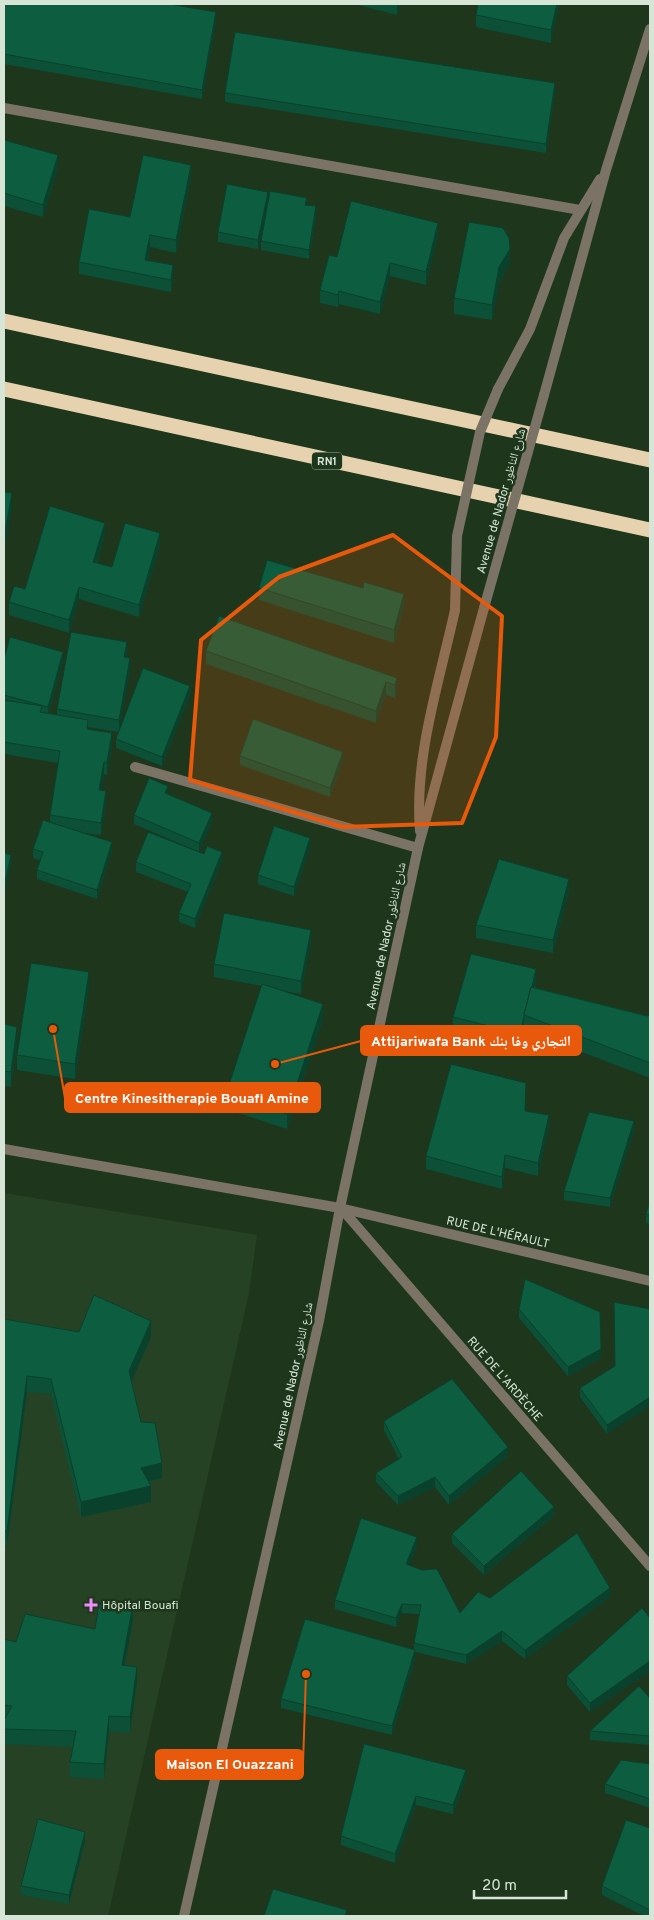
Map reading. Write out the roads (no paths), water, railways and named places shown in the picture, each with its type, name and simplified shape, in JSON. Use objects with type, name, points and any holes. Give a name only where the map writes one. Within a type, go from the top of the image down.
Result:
[{"type":"highway","points":[[4,321],[650,460]]},
{"type":"highway","name":"RN1","points":[[4,389],[650,530]]},
{"type":"street","name":"Avenue de Nador شارع الناظور","points":[[184,1916],[314,1340],[340,1208],[419,844],[606,170],[650,30]]},
{"type":"street","points":[[4,108],[580,210]]},
{"type":"street","name":"Avenue de Nador شارع الناظور","points":[[419,844],[418,807],[422,758],[455,610],[457,536],[480,432],[498,389],[530,329],[564,238],[606,170]]},
{"type":"street","points":[[135,767],[419,844]]},
{"type":"street","name":"RUE DE L'HÉRAULT","points":[[4,1149],[340,1208],[650,1281]]},
{"type":"street","name":"RUE DE L'ARDÈCHE","points":[[340,1208],[650,1566]]},
{"type":"place","name":"Centre Kinesitherapie Bouafi Amine","points":[[53,1029]]},
{"type":"place","name":"Attijariwafa Bank التجاري وفا بنك","points":[[275,1064]]},
{"type":"place","name":"Hôpital Bouafi","points":[[91,1605]]},
{"type":"place","name":"Maison El Ouazzani","points":[[306,1674]]}]
